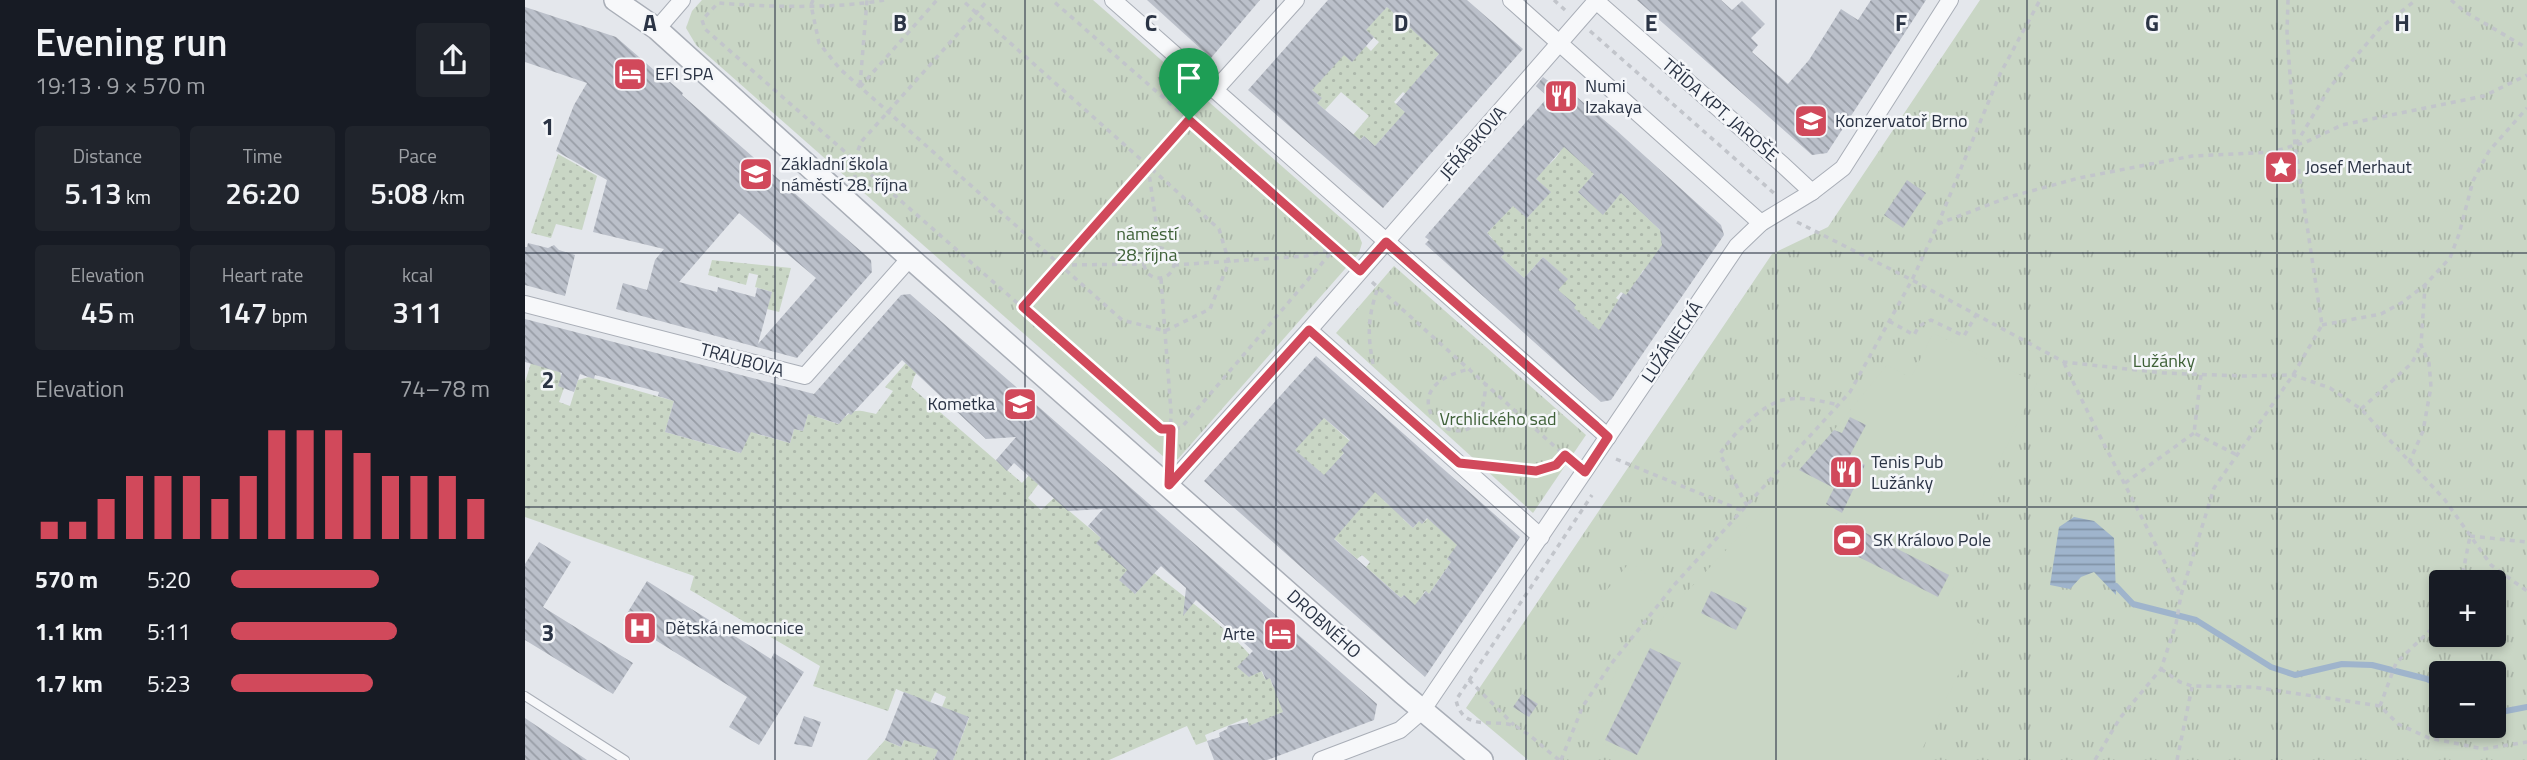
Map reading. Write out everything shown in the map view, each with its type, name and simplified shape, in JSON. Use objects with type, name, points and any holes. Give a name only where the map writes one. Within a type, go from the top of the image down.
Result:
[{"type":"street","points":[[615,0],[657,29],[910,258],[1169,485],[1386,242]]},
{"type":"street","points":[[657,29],[683,0]]},
{"type":"street","points":[[1113,0],[1608,437]]},
{"type":"street","points":[[1215,90],[1296,0]]},
{"type":"street","points":[[1511,0],[1761,223]]},
{"type":"street","name":"TŘÍDA KPT. JAROŠE","points":[[1560,44],[1595,0],[1811,192]]},
{"type":"street","name":"LUŽÁNECKÁ","points":[[1321,760],[1400,730],[1422,711],[1737,246],[1761,223],[1811,192],[1843,167],[1950,0]]},
{"type":"street","name":"JEŘÁBKOVA","points":[[1386,242],[1560,44]]},
{"type":"street","name":"TRAUBOVA","points":[[525,304],[805,376],[910,258]]},
{"type":"street","points":[[1309,330],[1541,537]]},
{"type":"street","name":"DROBNÉHO","points":[[1169,485],[1422,711],[1482,760]]},
{"type":"lane","points":[[525,696],[625,760]]},
{"type":"path","points":[[884,0],[749,5],[719,1],[702,20],[705,29],[1161,429],[1181,428],[1335,248]]},
{"type":"path","points":[[860,87],[937,0]]},
{"type":"path","points":[[812,2],[819,43],[840,69],[1122,320],[1165,331],[1210,309],[1229,262],[1219,229],[962,0]]},
{"type":"path","points":[[850,182],[855,177],[855,159],[861,142],[988,0]]},
{"type":"path","points":[[1052,0],[1585,472]]},
{"type":"path","points":[[1554,0],[1779,198]]},
{"type":"path","points":[[1469,680],[1515,726],[1560,760],[1583,706],[1611,664],[1675,584],[1850,392],[1912,280],[2000,74],[2040,0]]},
{"type":"path","points":[[2095,760],[2120,718],[2161,669],[2214,488],[2293,375],[2322,325],[2295,146],[2287,32],[2288,0]]},
{"type":"path","points":[[2295,146],[2330,87],[2380,28],[2416,0]]},
{"type":"path","points":[[2451,0],[2465,12],[2527,48]]},
{"type":"path","points":[[860,87],[867,2]]},
{"type":"path","points":[[1938,224],[2010,197],[2079,178],[2192,156],[2271,152],[2295,146],[2342,125],[2484,96],[2527,75]]},
{"type":"path","points":[[1023,307],[1215,90]]},
{"type":"path","points":[[2322,325],[2381,314],[2425,285],[2450,258],[2473,180],[2489,151],[2527,108]]},
{"type":"path","points":[[1148,166],[1160,248]]},
{"type":"path","points":[[1805,214],[1795,222],[1912,280],[2064,362],[2164,373],[2293,375],[2330,388],[2361,409],[2445,500],[2491,565],[2527,591]]},
{"type":"path","points":[[1160,248],[1146,254],[1144,264],[1147,273],[1161,279]]},
{"type":"path","points":[[1160,248],[1173,255],[1174,265],[1170,274],[1161,279]]},
{"type":"path","points":[[1174,265],[1306,256],[1335,248]]},
{"type":"path","points":[[1061,265],[1144,264]]},
{"type":"path","points":[[1161,279],[1171,429],[1169,485]]},
{"type":"path","points":[[2361,409],[2411,363],[2421,345],[2425,285]]},
{"type":"path","points":[[1377,391],[1369,340],[1369,315],[1378,287]]},
{"type":"path","points":[[1889,321],[1914,335],[1919,326],[1931,320],[1964,336],[1976,315]]},
{"type":"path","points":[[2409,463],[2423,431],[2431,387],[2429,363],[2421,345]]},
{"type":"path","points":[[2064,362],[2181,595]]},
{"type":"path","points":[[1433,418],[1428,407],[1431,392],[1441,378],[1471,369]]},
{"type":"path","points":[[2125,483],[2194,433],[2201,374]]},
{"type":"path","points":[[1438,424],[1455,432],[1467,428],[1479,419],[1484,406],[1486,383]]},
{"type":"path","points":[[1747,506],[1720,454],[1732,436],[1763,411],[1782,400],[1811,398],[1839,405]]},
{"type":"path","points":[[2194,433],[2237,455]]},
{"type":"path","points":[[1459,463],[1536,471],[1556,465],[1565,455]]},
{"type":"path","points":[[1616,459],[1743,511]]},
{"type":"path","points":[[1515,726],[1476,723],[1458,709],[1456,700],[1593,494]]},
{"type":"path","points":[[2470,537],[2527,542]]},
{"type":"path","points":[[2464,570],[2470,537]]},
{"type":"path","points":[[2380,706],[2396,663],[2429,631]]},
{"type":"path","points":[[2161,669],[2180,682],[2192,686],[2253,687],[2380,706],[2398,724],[2429,738],[2483,749],[2527,742]]},
{"type":"path","points":[[2177,760],[2192,686]]},
{"type":"green space","name":"náměstí 28. října","points":[[702,0],[1093,0],[1358,233],[1362,243],[1359,253],[1178,459],[1172,461],[1165,458],[696,45],[686,28],[692,11]]},
{"type":"green space","name":"Lužánky","points":[[1980,0],[2527,0],[2527,760],[1528,760],[1466,708],[1772,254],[1828,227]]},
{"type":"green space","points":[[1391,3],[1449,42],[1407,95],[1403,92],[1394,102],[1408,115],[1391,128],[1375,146],[1364,136],[1360,140],[1353,135],[1369,116],[1341,92],[1325,110],[1317,103],[1321,98],[1309,87],[1339,50],[1352,62],[1365,45],[1371,51],[1379,42],[1361,26]]},
{"type":"green space","points":[[1563,145],[1596,171],[1579,193],[1603,214],[1621,193],[1662,232],[1663,244],[1646,272],[1643,270],[1628,297],[1621,292],[1616,298],[1619,300],[1597,344],[1579,315],[1568,307],[1549,300],[1567,279],[1543,257],[1524,278],[1501,257],[1505,253],[1485,245],[1492,238],[1487,233],[1510,203],[1527,218],[1550,192],[1534,177],[1555,159]]},
{"type":"green space","points":[[558,154],[597,176],[582,230],[556,224],[551,238],[531,233]]},
{"type":"green space","points":[[712,260],[791,268],[779,312],[767,309],[772,292],[755,287],[758,275],[749,273],[746,285],[708,275]]},
{"type":"green space","name":"Vrchlického sad","points":[[1394,266],[1586,435],[1533,513],[1336,333]]},
{"type":"green space","name":"SK Královo Pole","points":[[1933,333],[2037,383],[1950,564],[1950,573],[1957,579],[1944,606],[1982,625],[1917,760],[1635,760],[1592,738],[1600,706],[1620,663],[1759,515],[1887,365],[1911,378]]},
{"type":"green space","points":[[919,348],[921,366],[911,387],[1022,483],[1040,463],[1049,470],[1028,498],[1041,510],[1054,498],[1101,538],[1097,543],[1136,560],[1135,594],[1154,573],[1233,637],[1258,666],[1265,679],[1270,678],[1273,687],[1292,680],[1301,705],[1249,726],[1247,718],[1205,735],[1207,741],[1196,745],[1187,726],[1109,760],[953,760],[969,718],[942,707],[946,697],[935,692],[930,703],[896,689],[888,711],[813,686],[820,666],[690,590],[694,576],[525,517],[525,382],[531,363],[560,372],[564,388],[559,402],[570,406],[578,380],[589,377],[674,401],[665,432],[740,453],[747,440],[716,430],[760,419],[757,434],[790,443],[794,429],[803,431],[808,414],[838,424],[855,411],[876,414],[893,391],[885,387]]},
{"type":"green space","points":[[1323,417],[1352,443],[1338,460],[1379,472],[1384,501],[1413,528],[1419,521],[1423,523],[1428,518],[1461,543],[1447,559],[1451,562],[1429,594],[1425,591],[1421,606],[1408,604],[1410,601],[1404,595],[1401,598],[1366,567],[1370,562],[1362,555],[1357,559],[1267,478],[1281,459],[1313,430],[1310,427]]},
{"type":"green space","points":[[1630,562],[1645,574],[1649,569],[1662,579],[1604,648],[1577,626]]},
{"type":"green space","points":[[906,736],[923,746],[925,743],[939,748],[934,760],[867,760],[885,740],[901,747]]},
{"type":"water","points":[[2074,517],[2094,521],[2114,538],[2116,595],[2094,572],[2081,577],[2070,589],[2050,585],[2059,527]]},
{"type":"building","points":[[1147,0],[1260,0],[1211,58]]},
{"type":"building","points":[[1328,0],[1467,0],[1523,49],[1383,208],[1248,90]],"holes":[[[1387,7],[1439,54],[1396,104],[1405,112],[1375,146],[1364,136],[1360,140],[1317,103],[1322,98],[1312,90],[1344,55],[1352,62],[1374,37],[1366,30]]]},
{"type":"building","points":[[1637,0],[1721,0],[1732,10],[1742,1],[1765,24],[1751,38],[1758,45],[1752,52],[1788,84],[1809,60],[1841,9],[1858,20],[1871,0],[1926,0],[1827,153],[1812,155]]},
{"type":"building","points":[[525,7],[616,37],[871,260],[872,272],[797,358],[616,309],[623,283],[647,290],[655,260],[664,249],[593,232],[607,180],[556,151],[574,105],[587,83],[525,62]],"holes":[[[739,213],[816,278],[758,344],[772,292],[757,288],[755,297],[718,287],[717,292],[679,282]]]},
{"type":"building","points":[[1543,77],[1563,92],[1565,87],[1721,225],[1724,235],[1611,400],[1601,402],[1425,244],[1429,240],[1425,237],[1548,97],[1536,86]],"holes":[[[1564,147],[1594,174],[1578,192],[1603,215],[1621,193],[1660,230],[1662,245],[1626,295],[1623,293],[1599,330],[1558,290],[1568,279],[1543,257],[1524,278],[1501,257],[1505,253],[1487,233],[1513,206],[1527,218],[1551,192],[1536,179]]]},
{"type":"building","points":[[1907,180],[1926,193],[1903,228],[1884,215]]},
{"type":"building","points":[[528,243],[548,248],[554,245],[559,250],[575,255],[565,296],[525,285],[525,247]]},
{"type":"building","points":[[910,294],[1377,704],[1374,720],[1267,760],[1214,760],[1207,741],[1220,737],[1219,733],[1228,726],[1248,722],[1249,726],[1283,712],[1270,678],[1266,680],[1262,671],[1249,677],[1237,667],[1253,651],[1196,600],[1183,616],[1186,588],[1161,566],[1135,594],[1119,580],[1127,570],[1096,543],[1101,538],[1088,526],[1103,509],[1068,511],[1014,463],[1007,471],[996,460],[1016,437],[986,439],[902,360],[851,415],[848,413],[839,424],[808,414],[803,431],[794,429],[790,443],[751,432],[741,453],[665,432],[674,401],[658,396],[659,392],[595,375],[594,379],[580,374],[574,392],[558,386],[562,373],[525,362],[525,319],[814,394],[901,295]]},
{"type":"building","points":[[1316,356],[1520,537],[1425,677],[1204,481]],"holes":[[[1324,418],[1350,440],[1341,450],[1344,453],[1324,475],[1295,450]],[[1375,492],[1413,528],[1419,521],[1422,524],[1427,518],[1457,545],[1447,559],[1451,562],[1429,594],[1426,591],[1415,605],[1404,595],[1401,598],[1334,539]]]},
{"type":"building","points":[[1850,417],[1866,425],[1849,457],[1865,465],[1842,513],[1826,504],[1834,488],[1799,470],[1834,430],[1842,433]]},
{"type":"building","points":[[1846,523],[1949,575],[1938,597],[1835,545]]},
{"type":"building","points":[[539,542],[571,562],[543,607],[633,663],[613,694],[525,640],[525,564]]},
{"type":"building","points":[[647,581],[771,659],[774,653],[804,672],[759,745],[729,727],[747,697],[623,620]]},
{"type":"building","points":[[1711,591],[1747,608],[1736,630],[1701,613]]},
{"type":"building","points":[[1650,648],[1681,663],[1637,755],[1605,740]]},
{"type":"building","points":[[904,692],[969,717],[953,760],[934,760],[938,750],[904,740],[901,747],[885,740]]},
{"type":"building","points":[[1522,694],[1538,704],[1529,717],[1513,707]]},
{"type":"building","points":[[804,716],[821,722],[812,747],[794,744]]},
{"type":"building","points":[[525,718],[587,760],[525,760]]},
{"type":"waterway","points":[[2116,586],[2133,604],[2196,620],[2271,667],[2295,675],[2342,664],[2372,665],[2429,680]]},
{"type":"waterway","points":[[2506,711],[2527,707]]},
{"type":"place","name":"EFI SPA","points":[[630,74]]},
{"type":"place","name":"Numi Izakaya","points":[[1561,96]]},
{"type":"place","name":"Konzervatoř Brno","points":[[1811,121]]},
{"type":"place","name":"Josef Merhaut","points":[[2281,167]]},
{"type":"place","name":"Základní škola náměstí 28. října","points":[[756,174]]},
{"type":"place","name":"Kometka","points":[[1020,404]]},
{"type":"place","name":"Tenis Pub Lužánky","points":[[1846,472]]},
{"type":"place","name":"SK Královo Pole","points":[[1849,540]]},
{"type":"place","name":"Dětská nemocnice","points":[[640,628]]},
{"type":"place","name":"Arte","points":[[1280,634]]},
{"type":"route","points":[[1189,120],[1360,271],[1386,242],[1596,426],[1608,437],[1585,472],[1565,455],[1556,465],[1536,471],[1459,463],[1309,330],[1169,485],[1171,429],[1161,429],[1023,307],[1189,120]]}]
